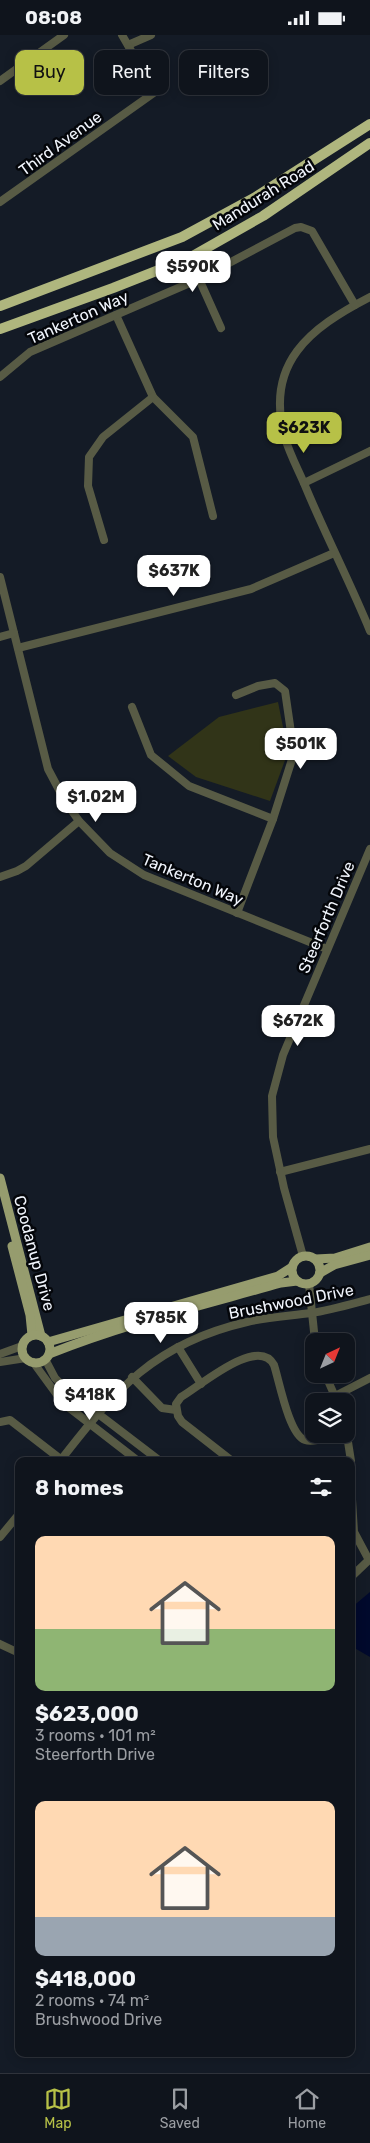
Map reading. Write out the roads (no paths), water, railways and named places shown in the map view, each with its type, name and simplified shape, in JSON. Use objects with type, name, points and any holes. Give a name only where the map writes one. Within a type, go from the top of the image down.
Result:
[{"type":"highway","name":"Mandurah Road","points":[[0,306],[182,237],[254,197],[370,124]]},
{"type":"highway","name":"Mandurah Road","points":[[0,329],[189,258],[263,216],[370,143]]},
{"type":"main road","name":"Coodanup Drive","points":[[0,1178],[40,1338]]},
{"type":"main road","name":"Coodanup Drive","points":[[0,1199],[30,1315],[40,1338]]},
{"type":"main road","points":[[316,1259],[320,1266],[320,1273],[316,1280],[309,1284],[297,1281],[280,1283],[102,1334],[47,1356],[29,1360],[22,1347],[26,1339],[40,1338],[278,1276],[292,1267],[296,1260],[303,1256],[316,1259],[335,1258],[370,1247]]},
{"type":"main road","points":[[320,1273],[334,1265],[370,1255]]},
{"type":"main road","points":[[292,1267],[293,1275],[297,1281]]},
{"type":"main road","points":[[40,1338],[47,1356]]},
{"type":"street","points":[[0,81],[64,35]]},
{"type":"street","name":"Third Avenue","points":[[0,203],[155,92],[122,35]]},
{"type":"street","points":[[128,45],[151,35]]},
{"type":"street","name":"Tankerton Way","points":[[0,377],[30,352],[199,279],[301,227],[312,231],[316,235],[355,305]]},
{"type":"street","points":[[199,279],[221,328]]},
{"type":"street","points":[[370,297],[319,326],[304,341],[292,360],[283,380],[280,414],[285,439],[370,631]]},
{"type":"street","points":[[116,315],[153,397],[193,437],[213,516]]},
{"type":"street","points":[[104,540],[88,485],[89,457],[103,437],[153,397]]},
{"type":"street","points":[[304,483],[370,451]]},
{"type":"street","points":[[18,649],[251,589],[334,553]]},
{"type":"street","name":"Tankerton Way","points":[[0,581],[48,769],[65,801],[79,821],[110,853],[131,867],[237,913],[327,949]]},
{"type":"street","points":[[0,637],[14,633]]},
{"type":"street","points":[[236,695],[258,686],[275,683],[284,691],[294,753],[273,819],[237,913]]},
{"type":"street","points":[[132,707],[152,755],[189,786],[273,819]]},
{"type":"street","points":[[0,877],[17,871],[26,865],[79,821]]},
{"type":"street","name":"Steerforth Drive","points":[[303,1256],[280,1172],[273,1137],[272,1096],[283,1055],[327,949],[368,860],[370,849]]},
{"type":"street","points":[[280,1172],[370,1149]]},
{"type":"street","points":[[309,1284],[314,1333]]},
{"type":"street","name":"Brushwood Drive","points":[[64,1457],[98,1413],[132,1377],[178,1347],[215,1331],[246,1322],[312,1313],[370,1299]]},
{"type":"street","points":[[0,1355],[22,1347]]},
{"type":"street","points":[[178,1347],[201,1385]]},
{"type":"street","points":[[47,1356],[55,1378],[155,1457]]},
{"type":"street","points":[[227,1457],[182,1422],[176,1410],[178,1400],[228,1365],[265,1356],[274,1365],[289,1417],[297,1434],[305,1438]]},
{"type":"street","points":[[0,1362],[29,1360],[63,1403],[133,1457]]},
{"type":"street","points":[[132,1377],[162,1408],[176,1410]]},
{"type":"street","points":[[346,1393],[370,1378]]},
{"type":"street","points":[[0,1421],[10,1420],[56,1457]]},
{"type":"street","points":[[347,1443],[350,1457]]},
{"type":"street","points":[[0,1537],[15,1519]]},
{"type":"street","points":[[355,1534],[370,1560],[355,1573]]},
{"type":"street","points":[[0,1644],[15,1651]]},
{"type":"water","points":[[370,1592],[370,1657],[355,1648],[355,1605]]}]
